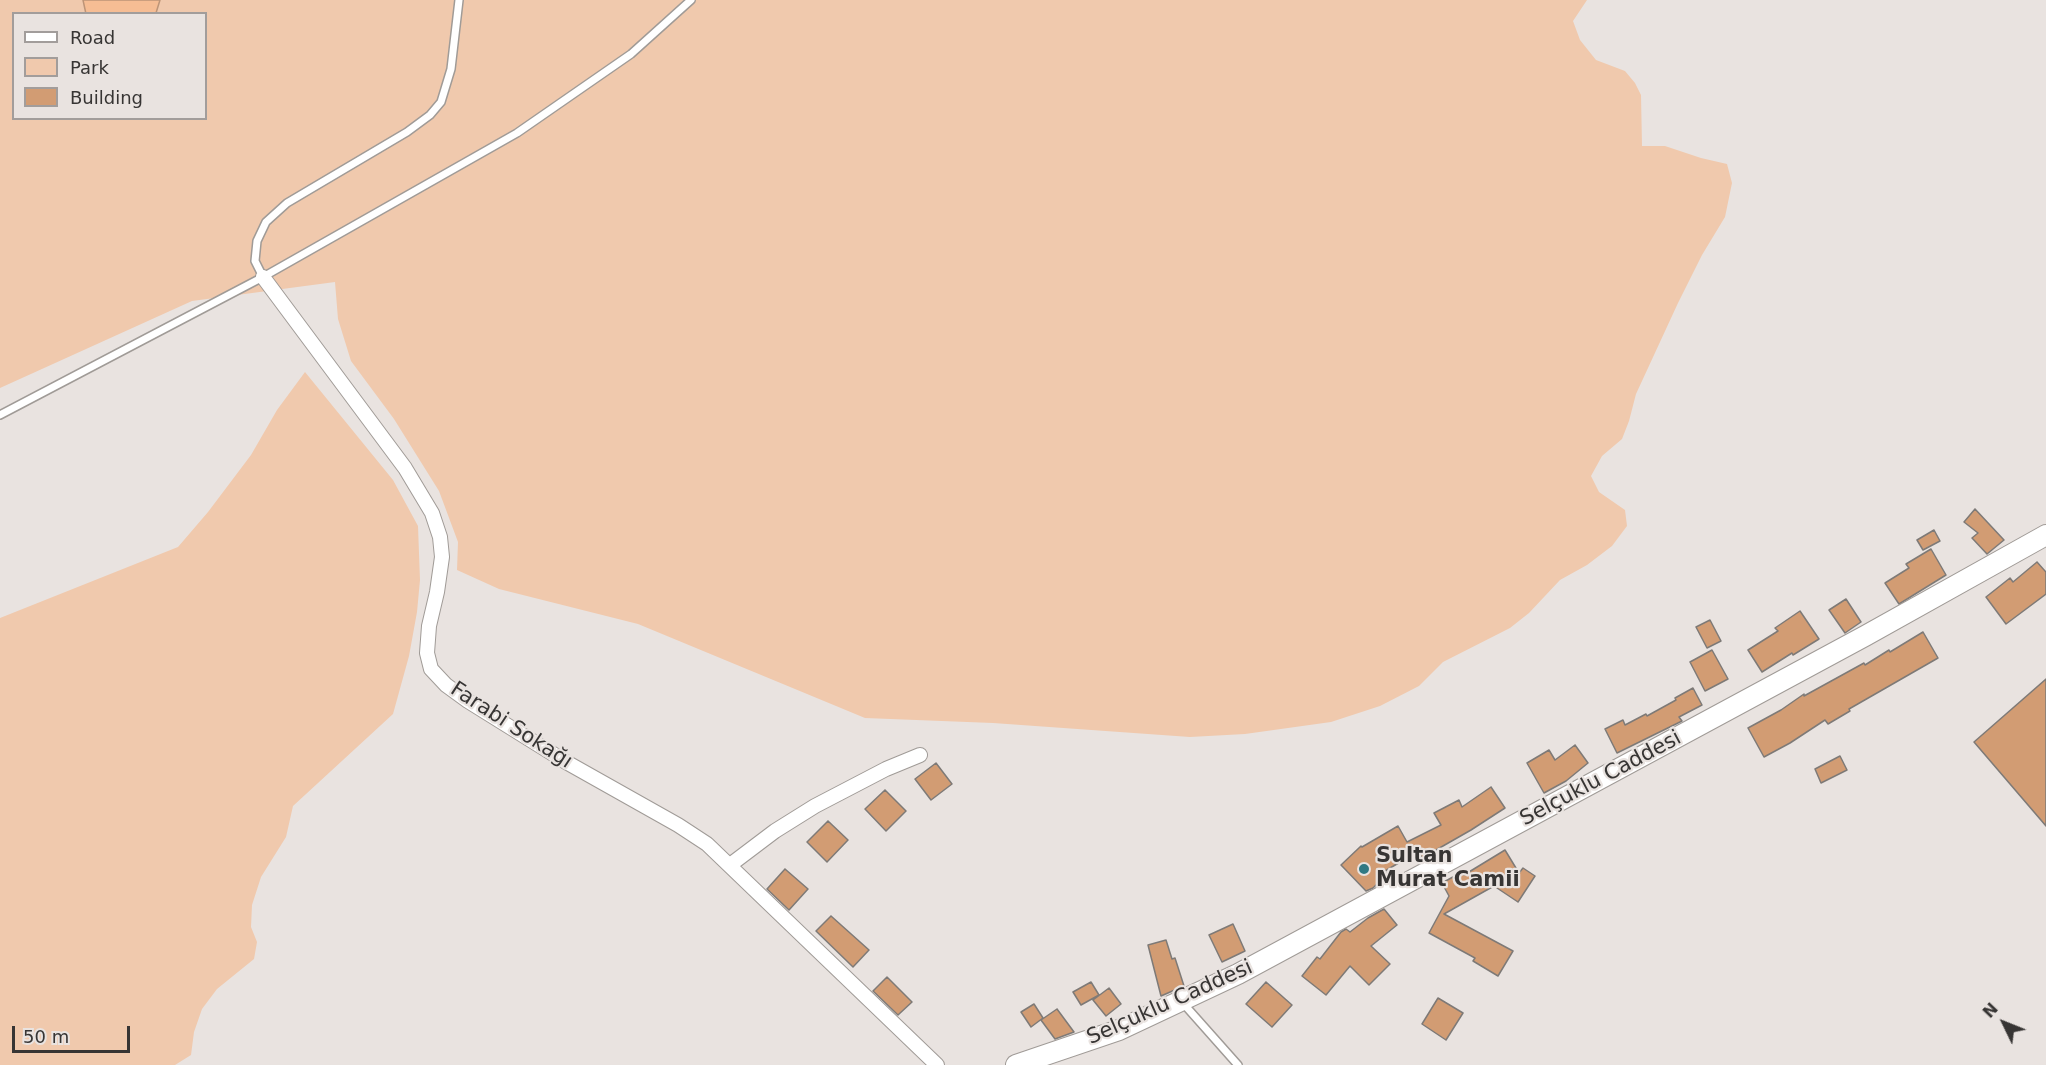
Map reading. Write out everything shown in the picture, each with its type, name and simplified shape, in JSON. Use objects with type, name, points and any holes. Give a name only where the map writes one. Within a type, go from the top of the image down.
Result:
[{"type":"street","name":"Farabi Sokağı","points":[[263,277],[399,459],[432,513],[440,537],[442,557],[429,626],[427,653],[431,669],[446,685],[468,701],[566,762],[696,836],[730,865],[937,1065]]},
{"type":"street","name":"Selçuklu Caddesi","points":[[1016,1065],[1119,1030],[1238,974],[1602,779],[2046,535]]},
{"type":"street","points":[[730,865],[815,806],[886,769],[920,755]]},
{"type":"lane","points":[[263,277],[255,261],[257,241],[266,222],[287,203],[407,132],[430,115],[441,102],[451,69],[459,0]]},
{"type":"lane","points":[[0,415],[263,277],[517,133],[631,54],[691,0]]},
{"type":"lane","points":[[1182,1002],[1238,1065]]},
{"type":"green space","points":[[0,0],[1587,0],[1573,21],[1580,40],[1596,60],[1625,71],[1635,83],[1641,95],[1642,146],[1665,146],[1727,164],[1732,183],[1725,217],[1702,255],[1678,303],[1636,394],[1622,439],[1602,456],[1591,476],[1599,492],[1625,510],[1627,526],[1612,546],[1587,565],[1560,580],[1529,613],[1510,628],[1443,662],[1419,686],[1380,706],[1331,722],[1245,734],[1190,737],[993,723],[865,718],[638,624],[499,589],[457,570],[458,542],[439,491],[394,419],[351,361],[338,319],[335,282],[192,301],[0,388]]},
{"type":"green space","points":[[305,372],[393,480],[418,526],[420,580],[417,612],[409,656],[393,714],[293,806],[286,837],[261,877],[252,905],[251,927],[257,942],[254,959],[217,989],[202,1009],[194,1032],[191,1055],[175,1065],[0,1065],[0,618],[178,547],[251,455],[277,410]]},
{"type":"shaded area","points":[[83,0],[160,0],[156,12],[86,12]]},
{"type":"building","points":[[1975,509],[2004,540],[1987,554],[1972,538],[1978,533],[1964,522]]},
{"type":"building","points":[[1934,530],[1940,541],[1923,550],[1917,540]]},
{"type":"building","points":[[1931,549],[1946,575],[1899,604],[1885,583],[1909,568],[1906,564]]},
{"type":"building","points":[[2037,562],[2046,572],[2046,594],[2006,624],[1986,597],[2010,578],[2013,582]]},
{"type":"building","points":[[1846,599],[1861,622],[1845,633],[1829,610]]},
{"type":"building","points":[[1800,611],[1819,639],[1762,672],[1748,650],[1778,631],[1775,628]]},
{"type":"building","points":[[1710,620],[1721,641],[1707,648],[1696,627]]},
{"type":"building","points":[[1923,632],[1938,658],[1849,709],[1850,711],[1828,724],[1825,720],[1764,757],[1748,728],[1804,694],[1804,696],[1864,663],[1865,665],[1889,650],[1890,652]]},
{"type":"building","points":[[1712,650],[1728,679],[1705,691],[1690,662]]},
{"type":"building","points":[[2046,679],[2046,826],[1974,742]]},
{"type":"building","points":[[1693,688],[1702,705],[1679,717],[1682,721],[1617,753],[1605,729],[1623,720],[1625,725],[1646,714],[1647,716]]},
{"type":"building","points":[[1575,745],[1588,763],[1566,781],[1544,793],[1527,763],[1549,750],[1555,760]]},
{"type":"building","points":[[1840,756],[1847,770],[1821,783],[1815,769]]},
{"type":"building","points":[[936,763],[952,784],[931,800],[915,779]]},
{"type":"building","points":[[1491,787],[1505,808],[1422,858],[1419,851],[1385,871],[1387,874],[1373,888],[1366,891],[1341,865],[1361,846],[1398,826],[1407,842],[1441,825],[1434,813],[1459,800],[1462,807]]},
{"type":"building","points":[[885,790],[906,811],[886,831],[865,809]]},
{"type":"building","points":[[828,821],[848,840],[827,862],[807,842]]},
{"type":"building","points":[[1505,850],[1519,873],[1523,868],[1535,876],[1518,902],[1494,886],[1444,914],[1513,951],[1498,976],[1473,961],[1475,958],[1429,933],[1449,896],[1442,883],[1462,872],[1464,875]]},
{"type":"building","points":[[785,869],[808,889],[789,910],[767,889]]},
{"type":"building","points":[[1384,909],[1397,925],[1371,946],[1390,964],[1369,985],[1350,966],[1326,995],[1302,976],[1317,957],[1320,959],[1341,932],[1346,929],[1350,932]]},
{"type":"building","points":[[831,916],[869,950],[853,967],[816,931]]},
{"type":"building","points":[[1233,924],[1245,951],[1222,962],[1209,935]]},
{"type":"building","points":[[1166,940],[1172,959],[1175,958],[1184,986],[1161,996],[1148,945]]},
{"type":"building","points":[[887,977],[912,1002],[898,1015],[873,991]]},
{"type":"building","points":[[1091,982],[1099,995],[1081,1005],[1073,992]]},
{"type":"building","points":[[1266,982],[1292,1005],[1272,1027],[1246,1004]]},
{"type":"building","points":[[1109,988],[1121,1004],[1106,1016],[1093,1000]]},
{"type":"building","points":[[1438,998],[1463,1013],[1446,1040],[1422,1024]]},
{"type":"building","points":[[1034,1004],[1043,1018],[1031,1027],[1021,1012]]},
{"type":"building","points":[[1057,1009],[1074,1032],[1055,1039],[1041,1020]]},
{"type":"place","name":"Sultan Murat Camii","points":[[1364,869]]}]
